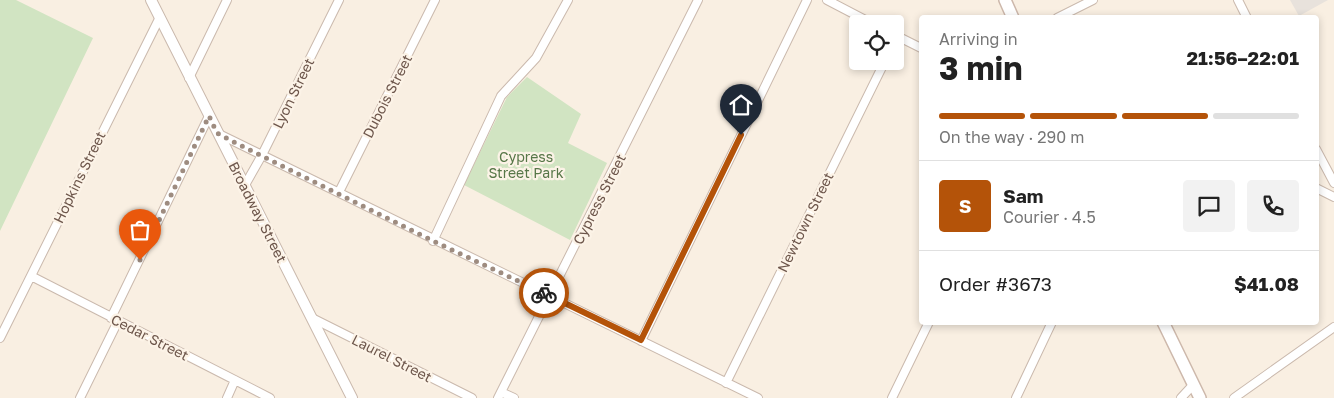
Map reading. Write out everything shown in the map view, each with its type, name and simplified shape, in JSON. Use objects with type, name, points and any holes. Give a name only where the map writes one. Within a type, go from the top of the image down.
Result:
[{"type":"main road","points":[[1005,0],[1012,15]]},
{"type":"main road","points":[[1164,325],[1192,386],[1200,398]]},
{"type":"street","name":"Broadway Street","points":[[151,0],[352,398]]},
{"type":"street","points":[[189,78],[227,0]]},
{"type":"street","name":"Lyon Street","points":[[245,185],[262,156],[339,0]]},
{"type":"street","name":"Dubois Street","points":[[338,192],[435,0]]},
{"type":"street","points":[[433,241],[500,96],[536,58],[568,0]]},
{"type":"street","name":"Cypress Street","points":[[500,395],[698,0]]},
{"type":"street","points":[[641,340],[807,0]]},
{"type":"street","points":[[827,0],[855,15]]},
{"type":"street","points":[[1063,15],[1093,0]]},
{"type":"street","points":[[1238,0],[1246,15]]},
{"type":"street","name":"Hopkins Street","points":[[0,338],[160,17]]},
{"type":"street","points":[[904,41],[919,47]]},
{"type":"street","name":"Newtown Street","points":[[726,383],[881,70]]},
{"type":"street","points":[[80,398],[209,116]]},
{"type":"street","points":[[217,133],[433,241],[758,398]]},
{"type":"street","points":[[1319,155],[1334,183]]},
{"type":"street","points":[[1319,190],[1334,197]]},
{"type":"street","name":"Cedar Street","points":[[31,276],[270,398]]},
{"type":"street","name":"Laurel Street","points":[[312,318],[472,398]]},
{"type":"street","points":[[892,398],[928,325]]},
{"type":"street","points":[[1016,398],[1051,325]]},
{"type":"street","points":[[1234,398],[1334,327]]},
{"type":"street","points":[[227,398],[235,380]]},
{"type":"street","points":[[1181,398],[1192,386]]},
{"type":"street","points":[[500,395],[514,398]]},
{"type":"shaded area","points":[[1290,0],[1328,0],[1301,15],[1298,15]]},
{"type":"green space","points":[[0,0],[16,0],[93,38],[0,231]]},
{"type":"green space","name":"Cypress Street Park","points":[[527,77],[581,114],[568,143],[607,163],[570,240],[464,185],[507,97]]},
{"type":"way so far","points":[[140,260],[209,116],[217,133],[232,141],[338,192],[433,241],[544,293]]},
{"type":"route","points":[[544,293],[641,340],[741,135]]}]
